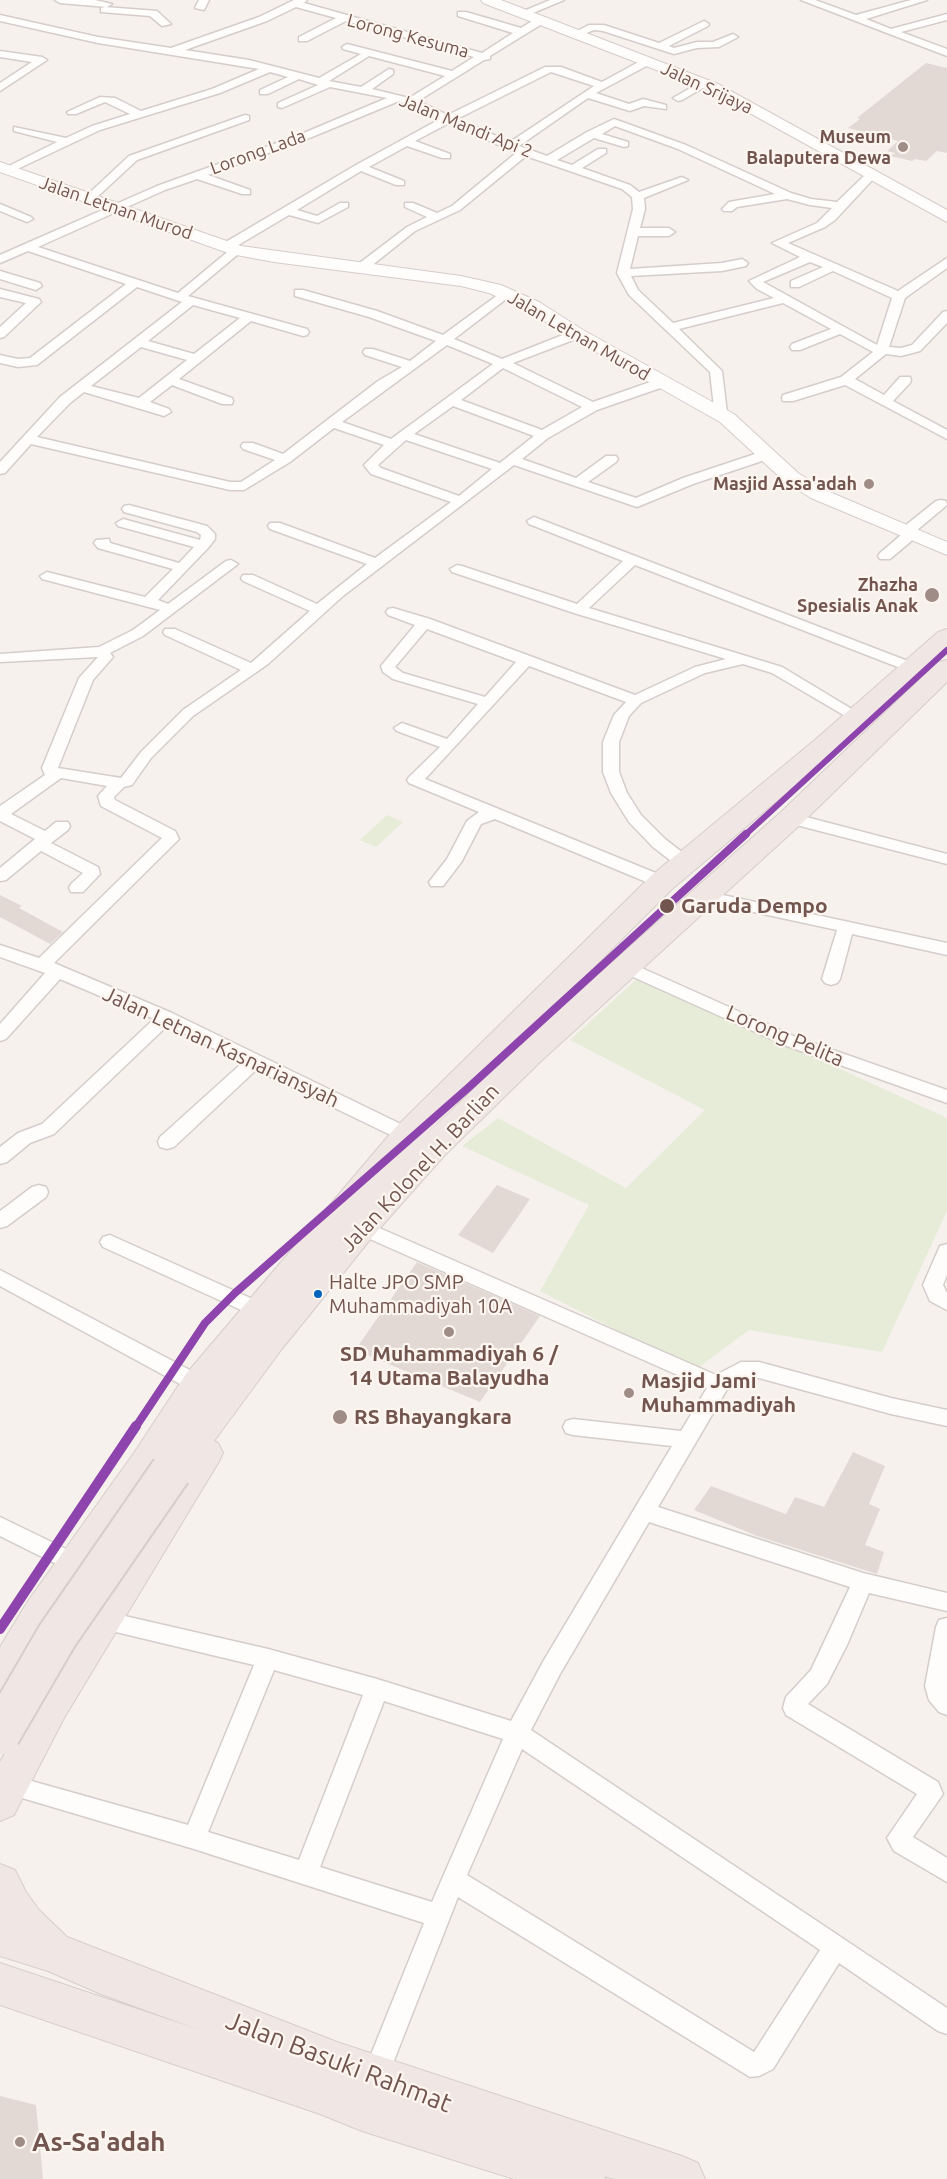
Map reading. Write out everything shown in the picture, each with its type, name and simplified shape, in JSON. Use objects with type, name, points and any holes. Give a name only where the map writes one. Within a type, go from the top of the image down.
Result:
[{"type":"highway","name":"Jalan Kolonel H. Barlian","points":[[202,1395],[466,1116],[626,967],[791,819],[840,752],[857,717],[947,637]]},
{"type":"highway","points":[[840,752],[944,674]]},
{"type":"highway","name":"Jalan Kolonel H. Barlian","points":[[159,1467],[202,1395],[259,1310],[407,1135],[673,873],[840,752]]},
{"type":"highway","points":[[0,1644],[154,1425],[167,1410],[202,1395],[212,1437],[205,1455],[50,1706],[5,1793]]},
{"type":"highway","points":[[0,1682],[42,1613],[159,1467]]},
{"type":"highway","points":[[0,1734],[159,1467]]},
{"type":"highway","points":[[0,1721],[15,1725],[23,1724],[50,1706]]},
{"type":"highway","points":[[0,1884],[11,1906],[24,1924],[53,1952]]},
{"type":"highway","name":"Jalan Basuki Rahmat","points":[[0,1936],[53,1952],[100,1973],[171,1998],[337,2064],[441,2101],[682,2179]]},
{"type":"highway","name":"Jalan Basuki Rahmat","points":[[0,1984],[320,2092],[362,2109],[403,2120],[583,2179]]},
{"type":"highway","points":[[0,2009],[45,2000]]},
{"type":"street","points":[[60,0],[103,17],[153,13],[166,24]]},
{"type":"street","name":"Jalan Srijaya","points":[[488,0],[704,83],[947,217]]},
{"type":"street","points":[[524,13],[559,0]]},
{"type":"street","points":[[806,0],[947,53]]},
{"type":"street","points":[[836,12],[888,0]]},
{"type":"street","points":[[855,19],[922,0]]},
{"type":"street","points":[[171,52],[300,1]]},
{"type":"street","name":"Lorong Kesuma","points":[[300,1],[342,19],[398,31],[486,57]]},
{"type":"street","points":[[462,14],[522,32]]},
{"type":"street","name":"Jalan Mandi Api 2","points":[[0,18],[103,17],[171,52],[270,68],[324,83],[399,97],[524,152],[612,181],[638,196]]},
{"type":"street","points":[[890,32],[946,18]]},
{"type":"street","points":[[303,39],[342,19]]},
{"type":"street","points":[[411,101],[486,57],[541,20]]},
{"type":"street","points":[[659,46],[704,24]]},
{"type":"street","points":[[576,34],[598,27],[676,51],[694,46],[715,45],[733,37]]},
{"type":"street","points":[[347,47],[455,75]]},
{"type":"street","points":[[0,54],[42,61],[0,88]]},
{"type":"street","points":[[282,105],[324,83],[364,56]]},
{"type":"street","points":[[511,146],[601,85],[648,61]]},
{"type":"street","points":[[6,173],[65,141],[139,114],[216,91],[270,68]]},
{"type":"street","points":[[0,470],[28,437],[81,387],[138,342],[186,298],[233,248],[286,210],[448,119],[549,69],[557,69],[601,85]]},
{"type":"street","points":[[365,90],[389,72]]},
{"type":"street","points":[[264,92],[298,76]]},
{"type":"street","points":[[678,98],[704,83]]},
{"type":"street","points":[[587,94],[630,108],[643,102],[662,107]]},
{"type":"street","name":"Lorong Lada","points":[[0,258],[197,175],[303,136],[399,97]]},
{"type":"street","points":[[72,112],[104,99],[111,100],[139,114]]},
{"type":"street","points":[[90,198],[133,158],[245,118]]},
{"type":"street","points":[[549,160],[614,122],[682,147],[787,195],[840,207]]},
{"type":"street","points":[[18,129],[65,141]]},
{"type":"street","points":[[591,134],[624,144]]},
{"type":"street","points":[[407,142],[446,156]]},
{"type":"street","points":[[575,168],[602,151]]},
{"type":"street","points":[[361,268],[411,230],[456,208],[524,152]]},
{"type":"street","points":[[360,167],[400,183]]},
{"type":"street","name":"Jalan Letnan Murod","points":[[6,173],[90,198],[233,248],[461,281],[506,293],[533,306],[577,334],[720,413],[736,424],[791,477],[818,494],[947,549]]},
{"type":"street","points":[[872,174],[831,218],[821,225],[778,243],[899,296]]},
{"type":"street","points":[[197,175],[246,192]]},
{"type":"street","points":[[682,180],[638,196],[639,209],[635,232],[623,273],[633,292],[716,371],[720,413]]},
{"type":"street","points":[[728,208],[733,204],[787,195]]},
{"type":"street","points":[[409,205],[437,217]]},
{"type":"street","points":[[286,210],[318,220],[344,206]]},
{"type":"street","points":[[0,207],[27,219]]},
{"type":"street","points":[[635,232],[669,232]]},
{"type":"street","points":[[27,247],[135,283],[303,332]]},
{"type":"street","points":[[811,257],[756,279],[761,286],[882,351],[912,350],[932,334],[947,315]]},
{"type":"street","points":[[788,398],[846,380],[882,351],[899,296],[947,262]]},
{"type":"street","points":[[623,273],[723,267],[742,263]]},
{"type":"street","points":[[795,284],[833,267]]},
{"type":"street","points":[[0,275],[36,286]]},
{"type":"street","points":[[0,359],[18,363],[33,362],[135,283]]},
{"type":"street","points":[[0,293],[35,302],[0,334]]},
{"type":"street","points":[[28,437],[236,487],[248,484],[412,366],[506,293]]},
{"type":"street","points":[[299,294],[373,314],[447,340],[502,363],[592,407]]},
{"type":"street","points":[[670,328],[784,299]]},
{"type":"street","points":[[141,403],[249,317]]},
{"type":"street","points":[[796,347],[840,330]]},
{"type":"street","points":[[461,501],[372,469],[371,465],[393,444],[502,363],[577,334]]},
{"type":"street","points":[[932,334],[947,339]]},
{"type":"street","points":[[138,342],[196,359]]},
{"type":"street","points":[[369,352],[412,366]]},
{"type":"street","points":[[170,380],[227,401]]},
{"type":"street","points":[[846,380],[947,435]]},
{"type":"street","points":[[885,402],[904,380]]},
{"type":"street","points":[[77,888],[93,874],[92,871],[0,814],[53,775],[60,773],[119,783],[126,782],[146,755],[188,713],[252,669],[377,563],[461,501],[543,435],[592,407],[661,382]]},
{"type":"street","points":[[81,387],[141,403],[164,412]]},
{"type":"street","points":[[453,401],[543,435]]},
{"type":"street","points":[[333,423],[393,444]]},
{"type":"street","points":[[406,436],[579,482],[638,503],[688,481],[766,455]]},
{"type":"street","points":[[248,446],[285,459]]},
{"type":"street","points":[[579,482],[611,459]]},
{"type":"street","points":[[885,556],[941,504]]},
{"type":"street","points":[[129,509],[205,530],[209,536],[185,565],[148,602]]},
{"type":"street","points":[[534,521],[913,668]]},
{"type":"street","points":[[123,523],[203,545]]},
{"type":"street","points":[[275,526],[377,563]]},
{"type":"street","points":[[579,610],[633,559]]},
{"type":"street","points":[[0,658],[101,651],[122,643],[231,564]]},
{"type":"street","points":[[458,569],[679,642],[777,670],[857,717]]},
{"type":"street","points":[[47,576],[171,609]]},
{"type":"street","points":[[248,578],[319,610]]},
{"type":"street","points":[[393,612],[636,700]]},
{"type":"street","points":[[425,622],[388,666],[388,669],[398,676],[487,702]]},
{"type":"street","points":[[170,632],[252,669]]},
{"type":"street","points":[[679,642],[700,670]]},
{"type":"street","points":[[53,775],[50,768],[82,687],[106,657],[101,651]]},
{"type":"street","points":[[526,660],[450,745],[415,780],[496,814],[673,873]]},
{"type":"street","points":[[673,873],[659,843],[635,818],[619,793],[611,772],[610,742],[622,715],[636,700],[700,670],[743,660]]},
{"type":"street","points":[[402,728],[450,745]]},
{"type":"street","points":[[0,1035],[50,968],[171,839],[169,835],[107,802],[106,796],[119,783]]},
{"type":"street","points":[[437,882],[454,861],[475,821],[483,816],[496,814]]},
{"type":"street","points":[[791,819],[947,859]]},
{"type":"street","points":[[0,876],[62,826]]},
{"type":"street","points":[[704,896],[947,949]]},
{"type":"street","points":[[831,979],[846,927]]},
{"type":"street","name":"Jalan Letnan Kasnariansyah","points":[[0,951],[50,968],[166,1017],[407,1135]]},
{"type":"street","name":"Lorong Pelita","points":[[626,967],[790,1041],[863,1069],[947,1097]]},
{"type":"street","points":[[0,1157],[24,1138],[48,1129],[166,1017]]},
{"type":"street","points":[[167,1142],[254,1062]]},
{"type":"street","points":[[0,1221],[39,1192]]},
{"type":"street","points":[[361,1227],[719,1385]]},
{"type":"street","points":[[110,1242],[259,1310]]},
{"type":"street","points":[[947,1251],[933,1285],[938,1296],[947,1302]]},
{"type":"street","points":[[0,1276],[202,1395]]},
{"type":"street","points":[[375,2077],[453,1880],[517,1733],[552,1667],[725,1378],[741,1370],[759,1371],[891,1406],[947,1418]]},
{"type":"street","points":[[573,1427],[688,1440]]},
{"type":"street","points":[[645,1512],[863,1582],[947,1602]]},
{"type":"street","points":[[0,1526],[60,1556]]},
{"type":"street","points":[[863,1582],[836,1645],[819,1677],[794,1704],[794,1707],[930,1789],[930,1794],[899,1838],[902,1844],[947,1871]]},
{"type":"street","points":[[103,1620],[268,1659],[377,1689],[517,1733],[947,2022]]},
{"type":"street","points":[[947,1627],[936,1686],[937,1693],[947,1705]]},
{"type":"street","points":[[194,1838],[268,1659]]},
{"type":"street","points":[[305,1875],[377,1689]]},
{"type":"street","points":[[5,1793],[194,1838],[439,1916]]},
{"type":"street","points":[[453,1880],[750,2065],[764,2060],[835,1948]]},
{"type":"green space","points":[[387,815],[403,822],[376,847],[360,840]]},
{"type":"green space","points":[[639,977],[947,1118],[947,1211],[882,1352],[749,1330],[695,1370],[540,1291],[589,1205],[462,1146],[498,1118],[626,1188],[705,1110],[570,1040]]},
{"type":"building","points":[[926,63],[947,68],[947,153],[937,151],[926,161],[915,159],[912,161],[891,156],[895,153],[887,151],[898,141],[848,128],[860,119],[857,118]]},
{"type":"building","points":[[0,895],[63,932],[50,944],[0,917]]},
{"type":"building","points":[[497,1185],[530,1199],[493,1253],[458,1235]]},
{"type":"building","name":"SD Muhammadiyah 6 / 14 Utama Balayudha","points":[[417,1262],[540,1316],[480,1402],[355,1350]]},
{"type":"building","points":[[853,1452],[885,1466],[869,1504],[880,1509],[865,1545],[884,1552],[877,1574],[757,1536],[694,1510],[711,1486],[786,1514],[795,1497],[824,1507]]},
{"type":"building","name":"As-Sa'adah","points":[[0,2096],[36,2105],[43,2179],[0,2179]]},
{"type":"transit line","points":[[0,1629],[205,1323],[235,1293],[468,1088],[947,650]]},
{"type":"place","name":"Museum Balaputera Dewa","points":[[903,147]]},
{"type":"place","name":"Masjid Assa'adah","points":[[869,484]]},
{"type":"place","name":"Zhazha Spesialis Anak","points":[[932,595]]},
{"type":"place","name":"Garuda Dempo","points":[[667,906]]},
{"type":"place","name":"Halte JPO SMP Muhammadiyah 10A","points":[[318,1294]]},
{"type":"place","name":"SD Muhammadiyah 6 / 14 Utama Balayudha","points":[[449,1332]]},
{"type":"place","name":"Masjid Jami Muhammadiyah","points":[[629,1393]]},
{"type":"place","name":"RS Bhayangkara","points":[[340,1417]]},
{"type":"place","name":"As-Sa'adah","points":[[20,2142]]}]
